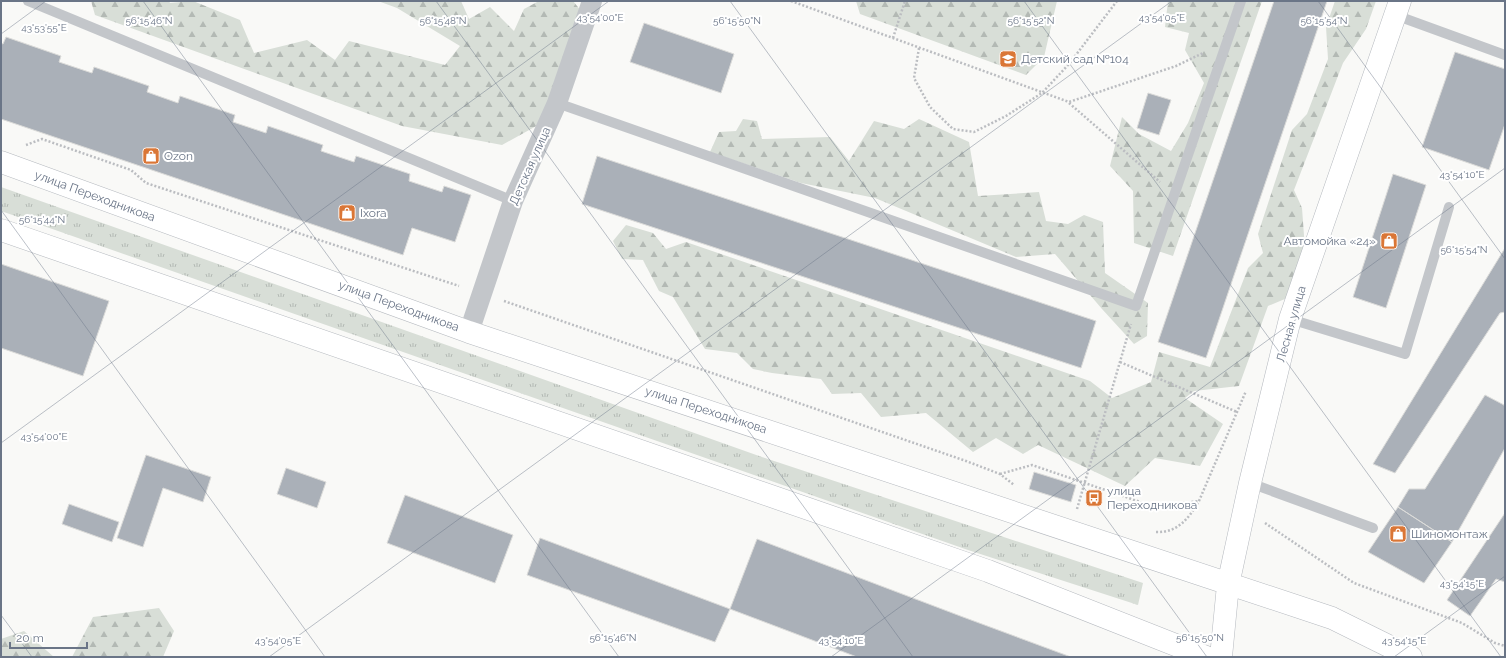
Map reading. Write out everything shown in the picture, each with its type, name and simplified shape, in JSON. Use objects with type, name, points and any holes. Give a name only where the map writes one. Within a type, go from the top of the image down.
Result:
[{"type":"main road","name":"Лесная улица","points":[[1221,657],[1228,585],[1250,483],[1290,319],[1397,8]]},
{"type":"main road","name":"улица Переходникова","points":[[1,162],[468,332],[1228,585],[1332,618],[1411,657]]},
{"type":"main road","points":[[1,230],[988,571],[1206,657]]},
{"type":"street","name":"Детская улица","points":[[468,332],[513,201],[557,103],[592,1]]},
{"type":"lane","points":[[557,103],[1136,306],[1228,43],[1241,1]]},
{"type":"lane","points":[[35,2],[513,201]]},
{"type":"lane","points":[[1397,8],[1505,55]]},
{"type":"lane","points":[[1290,319],[1405,354],[1449,207]]},
{"type":"lane","points":[[1250,483],[1373,528]]},
{"type":"path","points":[[791,1],[1069,102],[1158,180],[1173,201]]},
{"type":"path","points":[[893,38],[905,1]]},
{"type":"path","points":[[919,48],[914,78],[930,107],[953,129],[974,132],[1006,116],[1042,93],[1069,64],[1116,1]]},
{"type":"path","points":[[1069,102],[1176,66],[1228,43]]},
{"type":"path","points":[[20,143],[26,146],[42,139],[130,170],[146,184],[482,294],[1000,474],[1016,487]]},
{"type":"path","points":[[1077,510],[1136,306]]},
{"type":"path","points":[[1120,362],[1237,412]]},
{"type":"path","points":[[1149,532],[1163,533],[1181,526],[1192,515],[1200,501],[1246,388]]},
{"type":"path","points":[[1000,474],[1032,465],[1155,507],[1200,501]]},
{"type":"path","points":[[1070,507],[1084,512]]},
{"type":"path","points":[[1262,520],[1354,582],[1462,623],[1505,646]]},
{"type":"green space","points":[[91,1],[169,1],[170,3],[193,1],[240,20],[254,53],[307,40],[335,60],[349,41],[445,65],[460,46],[397,8],[378,1],[461,1],[469,19],[490,7],[514,31],[524,9],[539,1],[573,1],[582,12],[540,124],[502,145],[402,126],[95,15]]},
{"type":"green space","name":"Детский сад №104","points":[[856,1],[1057,1],[1044,57],[1026,75],[860,14]]},
{"type":"green space","points":[[1168,1],[1262,1],[1173,256],[1134,243],[1133,191],[1110,166],[1122,117],[1139,134],[1171,151],[1188,123],[1204,83],[1185,50],[1189,33],[1165,27]]},
{"type":"green space","points":[[1335,1],[1376,1],[1366,29],[1343,63],[1294,190],[1302,208],[1306,263],[1292,296],[1268,306],[1239,386],[1194,391],[1185,398],[1223,424],[1200,466],[1155,458],[1125,486],[1038,445],[1023,454],[996,438],[973,452],[926,413],[881,417],[861,393],[832,394],[821,379],[753,369],[737,353],[705,349],[673,297],[659,291],[643,260],[622,259],[613,241],[626,225],[653,233],[666,249],[686,242],[1090,381],[1112,398],[1151,382],[1159,352],[1210,367],[1248,268],[1263,253],[1258,234],[1292,130],[1307,114],[1328,59],[1326,27]]},
{"type":"green space","points":[[743,119],[757,121],[762,139],[830,137],[849,161],[874,121],[904,129],[919,119],[969,142],[978,196],[1039,192],[1046,221],[1068,224],[1084,215],[1103,222],[1105,273],[1148,303],[1147,336],[1134,344],[1055,254],[1016,257],[875,198],[801,183],[710,152],[719,132],[736,131]]},
{"type":"green space","points":[[1,187],[765,458],[1143,583],[1138,605],[968,550],[1,211]]},
{"type":"green space","points":[[159,608],[174,631],[163,657],[72,657],[93,617]]},
{"type":"green space","points":[[24,631],[54,657],[1,657],[1,639]]},
{"type":"building","points":[[1274,1],[1327,1],[1206,358],[1158,342]]},
{"type":"building","points":[[644,23],[734,54],[721,93],[630,62]]},
{"type":"building","points":[[6,37],[61,56],[59,62],[92,73],[94,67],[149,86],[147,92],[178,103],[180,96],[235,115],[233,122],[266,133],[268,126],[323,145],[321,151],[354,162],[356,156],[410,174],[409,181],[442,192],[444,186],[471,195],[455,242],[412,228],[403,255],[1,119],[1,43],[3,44]]},
{"type":"building","points":[[1455,52],[1505,69],[1505,124],[1489,170],[1422,147]]},
{"type":"building","points":[[1148,93],[1171,100],[1159,135],[1137,128]]},
{"type":"building","points":[[597,156],[1096,321],[1081,368],[582,204]]},
{"type":"building","name":"Автомойка «24»","points":[[1393,174],[1426,185],[1386,308],[1353,297]]},
{"type":"building","points":[[1505,248],[1505,312],[1500,313],[1395,473],[1373,464]]},
{"type":"building","points":[[1,264],[109,301],[83,376],[1,348]]},
{"type":"building","points":[[1485,395],[1504,405],[1505,407],[1505,448],[1452,542],[1398,507],[1409,489],[1425,489]]},
{"type":"building","points":[[146,455],[211,477],[203,502],[163,488],[143,547],[117,538]]},
{"type":"building","points":[[286,468],[326,482],[317,508],[277,494]]},
{"type":"building","points":[[1034,472],[1076,485],[1071,502],[1029,489]]},
{"type":"building","points":[[405,495],[513,535],[495,583],[387,543]]},
{"type":"building","points":[[69,504],[119,522],[112,542],[62,524]]},
{"type":"building","points":[[1398,507],[1452,542],[1424,583],[1368,552]]},
{"type":"building","points":[[1505,513],[1505,582],[1496,579],[1470,616],[1447,600]]},
{"type":"building","points":[[540,538],[730,609],[715,642],[527,575]]},
{"type":"building","points":[[757,539],[1071,657],[857,657],[730,609]]},
{"type":"place","name":"Детский сад №104","points":[[1008,59]]},
{"type":"place","name":"Ozon","points":[[151,156]]},
{"type":"place","name":"Ixora","points":[[347,213]]},
{"type":"place","name":"Автомойка «24»","points":[[1389,241]]},
{"type":"place","name":"улица Переходникова","points":[[1094,498]]},
{"type":"place","name":"Шиномонтаж","points":[[1398,534]]}]
